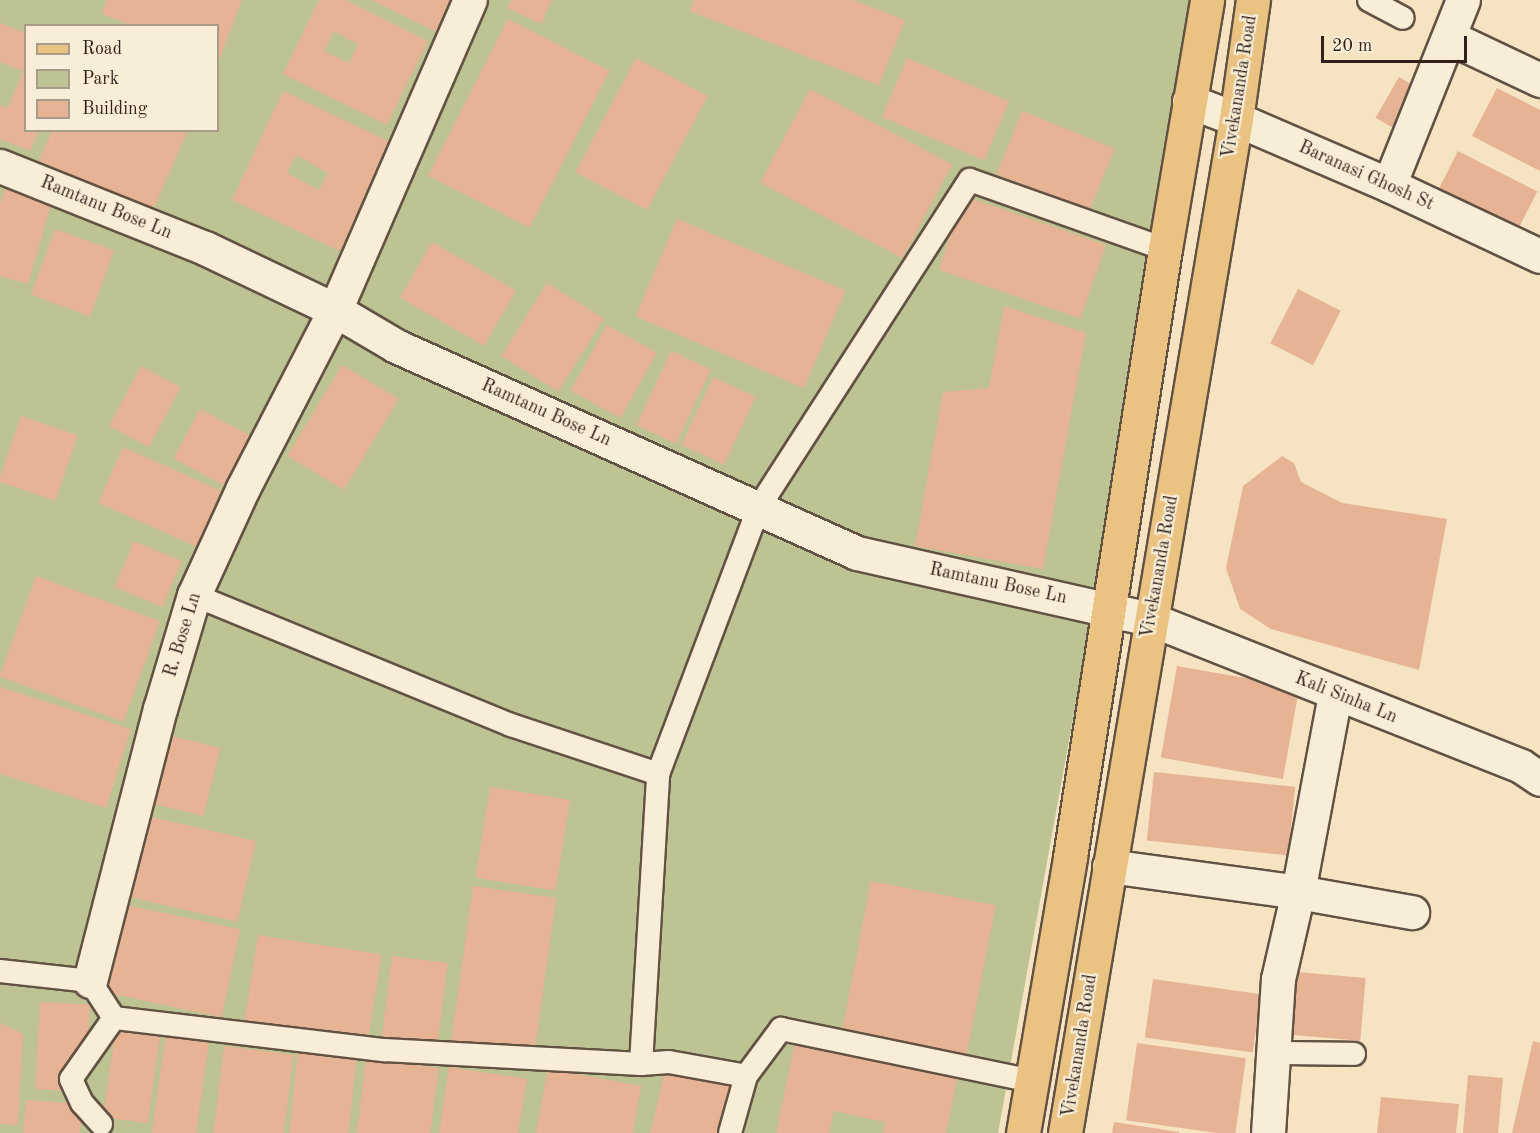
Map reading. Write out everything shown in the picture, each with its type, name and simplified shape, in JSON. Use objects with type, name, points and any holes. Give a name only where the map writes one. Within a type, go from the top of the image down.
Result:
[{"type":"main road","points":[[1023,1133],[1207,0]]},
{"type":"main road","name":"Vivekananda Road","points":[[1065,1133],[1236,119],[1253,0]]},
{"type":"street","name":"R. Bose Ln","points":[[90,981],[160,709],[194,595],[243,488],[335,310],[470,0]]},
{"type":"street","points":[[1389,185],[1463,0]]},
{"type":"street","points":[[1449,38],[1540,80]]},
{"type":"street","name":"Baranasi Ghosh St","points":[[1189,101],[1389,185],[1540,256]]},
{"type":"street","name":"Ramtanu Bose Ln","points":[[0,166],[206,248],[335,310],[396,346],[759,507],[857,553],[1150,619]]},
{"type":"street","name":"Kali Sinha Ln","points":[[1150,619],[1521,766],[1540,779]]},
{"type":"street","points":[[1268,1133],[1278,979],[1298,892],[1335,694]]},
{"type":"street","points":[[1109,866],[1298,892],[1412,912]]},
{"type":"lane","points":[[1369,0],[1403,18]]},
{"type":"lane","points":[[641,1064],[658,774],[759,507],[970,180],[1165,249]]},
{"type":"lane","points":[[194,595],[511,725],[658,774]]},
{"type":"lane","points":[[0,971],[90,981],[114,1018]]},
{"type":"lane","points":[[114,1018],[384,1050],[641,1064],[669,1062],[746,1076]]},
{"type":"lane","points":[[101,1124],[82,1103],[71,1079],[114,1018]]},
{"type":"lane","points":[[730,1133],[746,1076],[781,1029],[1032,1081]]},
{"type":"lane","points":[[1273,1053],[1354,1054]]},
{"type":"green space","points":[[0,0],[1203,0],[998,1133],[0,1133]]},
{"type":"building","points":[[107,0],[242,0],[220,58],[219,24],[128,24],[102,14]]},
{"type":"building","points":[[319,0],[346,0],[428,41],[387,125],[283,74]],"holes":[[[334,31],[358,44],[349,63],[324,51]]]},
{"type":"building","points":[[371,0],[460,0],[443,35]]},
{"type":"building","points":[[511,0],[552,0],[541,24],[507,8]]},
{"type":"building","points":[[694,0],[853,0],[905,20],[879,85],[690,11]]},
{"type":"building","points":[[508,19],[610,71],[530,228],[428,176]]},
{"type":"building","points":[[0,23],[24,32],[24,132],[38,132],[30,151],[0,139],[0,105],[8,108],[23,71],[0,62]]},
{"type":"building","points":[[636,58],[708,96],[647,210],[575,172]]},
{"type":"building","points":[[907,58],[1009,101],[984,160],[882,117]]},
{"type":"building","points":[[1399,77],[1420,89],[1396,130],[1376,118]]},
{"type":"building","points":[[1497,88],[1540,110],[1540,171],[1472,136]]},
{"type":"building","points":[[810,89],[952,165],[902,258],[760,183]]},
{"type":"building","points":[[283,91],[390,142],[340,251],[232,200]],"holes":[[[296,155],[328,173],[319,190],[287,173]]]},
{"type":"building","points":[[1022,111],[1115,148],[1089,212],[997,174]]},
{"type":"building","points":[[51,132],[187,132],[152,212],[39,161]]},
{"type":"building","points":[[1458,151],[1537,191],[1516,232],[1437,192]]},
{"type":"building","points":[[5,187],[52,201],[28,284],[0,276],[0,205]]},
{"type":"building","points":[[964,196],[1106,245],[1080,319],[939,270]]},
{"type":"building","points":[[677,219],[845,291],[804,388],[636,317]]},
{"type":"building","points":[[55,229],[114,251],[90,316],[31,295]]},
{"type":"building","points":[[432,242],[516,290],[484,346],[400,297]]},
{"type":"building","points":[[547,283],[604,319],[558,391],[501,356]]},
{"type":"building","points":[[1298,289],[1341,311],[1313,365],[1270,343]]},
{"type":"building","points":[[1004,306],[1086,333],[1043,569],[915,546],[943,392],[989,388]]},
{"type":"building","points":[[607,325],[657,353],[620,418],[571,391]]},
{"type":"building","points":[[671,351],[711,370],[676,444],[636,425]]},
{"type":"building","points":[[342,365],[399,399],[344,490],[287,456]]},
{"type":"building","points":[[141,366],[181,387],[149,447],[109,426]]},
{"type":"building","points":[[713,377],[756,397],[724,465],[681,445]]},
{"type":"building","points":[[200,409],[259,440],[233,490],[174,458]]},
{"type":"building","points":[[21,416],[78,436],[55,501],[0,482]]},
{"type":"building","points":[[123,447],[234,496],[209,552],[98,503]]},
{"type":"building","points":[[1282,456],[1294,463],[1301,482],[1342,503],[1447,519],[1419,670],[1271,629],[1240,609],[1226,568],[1243,486]]},
{"type":"building","points":[[134,541],[182,561],[162,607],[114,587]]},
{"type":"building","points":[[36,576],[160,621],[123,722],[0,677]]},
{"type":"building","points":[[1177,666],[1299,688],[1283,779],[1161,758]]},
{"type":"building","points":[[0,687],[131,729],[106,808],[0,774]]},
{"type":"building","points":[[168,735],[220,748],[203,816],[151,803]]},
{"type":"building","points":[[1154,772],[1295,787],[1288,855],[1147,841]]},
{"type":"building","points":[[490,787],[570,800],[556,891],[476,878]]},
{"type":"building","points":[[143,815],[256,841],[237,922],[124,896]]},
{"type":"building","points":[[871,881],[996,905],[966,1056],[842,1032]]},
{"type":"building","points":[[473,886],[556,898],[534,1055],[451,1043]]},
{"type":"building","points":[[122,904],[240,929],[222,1017],[103,992]]},
{"type":"building","points":[[258,935],[381,955],[368,1040],[244,1021]]},
{"type":"building","points":[[392,956],[448,963],[437,1048],[382,1041]]},
{"type":"building","points":[[1285,971],[1366,978],[1360,1041],[1280,1034]]},
{"type":"building","points":[[1153,979],[1261,994],[1253,1053],[1145,1037]]},
{"type":"building","points":[[40,1002],[90,1005],[85,1091],[35,1089]]},
{"type":"building","points":[[0,1023],[23,1034],[18,1125],[0,1124]]},
{"type":"building","points":[[116,1026],[161,1032],[148,1123],[103,1117]]},
{"type":"building","points":[[166,1032],[210,1038],[196,1133],[152,1133]]},
{"type":"building","points":[[1533,1041],[1540,1043],[1540,1133],[1512,1133]]},
{"type":"building","points":[[795,1042],[958,1075],[946,1133],[883,1133],[885,1122],[834,1111],[829,1133],[776,1133]]},
{"type":"building","points":[[1137,1043],[1246,1058],[1235,1133],[1217,1133],[1126,1120]]},
{"type":"building","points":[[224,1046],[293,1055],[284,1133],[213,1133]]},
{"type":"building","points":[[298,1050],[357,1056],[349,1133],[289,1133]]},
{"type":"building","points":[[366,1059],[438,1068],[430,1133],[357,1133]]},
{"type":"building","points":[[449,1067],[527,1079],[518,1133],[439,1133]]},
{"type":"building","points":[[666,1068],[735,1086],[723,1133],[650,1133]]},
{"type":"building","points":[[548,1069],[641,1086],[633,1133],[536,1133]]},
{"type":"building","points":[[1468,1075],[1503,1078],[1498,1133],[1463,1133]]},
{"type":"building","points":[[1381,1097],[1459,1104],[1456,1133],[1377,1133]]},
{"type":"building","points":[[26,1100],[83,1104],[80,1133],[23,1133]]},
{"type":"building","points":[[1114,1122],[1179,1132],[1179,1133],[1112,1133]]}]
